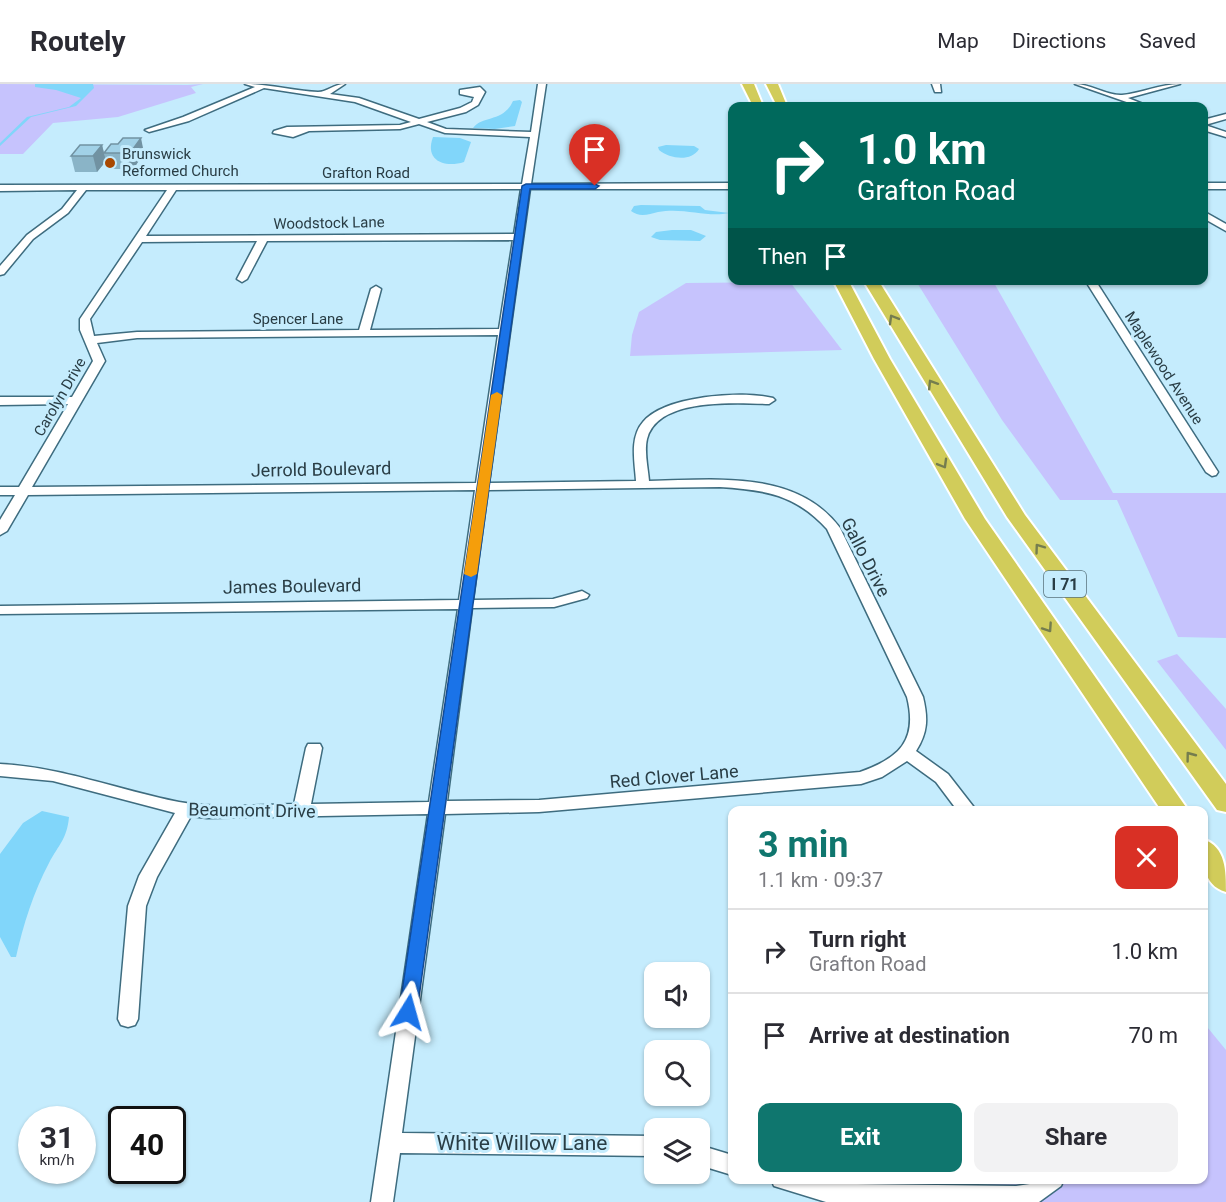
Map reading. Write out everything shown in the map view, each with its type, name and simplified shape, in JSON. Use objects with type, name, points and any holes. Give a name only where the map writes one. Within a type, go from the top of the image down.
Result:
[{"type":"highway","points":[[748,84],[756,102]]},
{"type":"highway","points":[[772,84],[780,102]]},
{"type":"highway","name":"I 71","points":[[843,285],[882,359],[975,519],[1172,806]]},
{"type":"highway","name":"I 71","points":[[873,285],[916,358],[1017,517],[1226,803]]},
{"type":"highway","points":[[1208,856],[1226,882]]},
{"type":"street","points":[[249,84],[365,103],[417,123],[459,133],[534,135]]},
{"type":"street","points":[[322,95],[341,84]]},
{"type":"street","points":[[382,1202],[504,332],[542,84]]},
{"type":"street","points":[[1079,84],[1132,102]]},
{"type":"street","points":[[1119,98],[1176,84]]},
{"type":"street","points":[[149,130],[186,119],[261,87]]},
{"type":"street","points":[[306,130],[381,129],[417,123],[463,110],[475,103],[478,96]]},
{"type":"street","points":[[1208,123],[1226,116]]},
{"type":"street","points":[[1208,127],[1226,135]]},
{"type":"street","name":"Grafton Road","points":[[0,188],[728,186]]},
{"type":"street","points":[[1208,186],[1226,186]]},
{"type":"street","name":"Carolyn Drive","points":[[0,531],[99,361],[92,340],[84,329],[85,319],[174,187]]},
{"type":"street","points":[[0,272],[30,237],[65,211],[84,188]]},
{"type":"street","points":[[1208,217],[1226,228]]},
{"type":"street","name":"Woodstock Lane","points":[[139,239],[519,237]]},
{"type":"street","points":[[242,279],[263,239]]},
{"type":"street","name":"Maplewood Avenue","points":[[1093,285],[1212,472]]},
{"type":"street","points":[[364,333],[376,289]]},
{"type":"street","name":"Spencer Lane","points":[[92,340],[137,335],[504,332]]},
{"type":"street","points":[[0,401],[77,400]]},
{"type":"street","points":[[643,485],[641,439],[647,425],[661,414],[681,406],[705,401],[769,400]]},
{"type":"street","name":"Jerrold Boulevard","points":[[0,491],[643,485]]},
{"type":"street","name":"Gallo Drive","points":[[643,485],[766,488],[804,501],[825,517],[917,703],[920,726],[917,738],[907,753]]},
{"type":"street","name":"James Boulevard","points":[[0,610],[554,603],[582,595]]},
{"type":"street","points":[[301,811],[314,748]]},
{"type":"street","points":[[907,753],[942,778],[964,806]]},
{"type":"street","name":"Red Clover Lane","points":[[436,808],[539,806],[844,782],[879,772],[907,753]]},
{"type":"street","name":"Beaumont Drive","points":[[0,770],[60,775],[139,799],[186,810],[301,811],[436,808]]},
{"type":"street","points":[[128,1019],[137,906],[148,876],[186,810]]},
{"type":"street","name":"White Willow Lane","points":[[390,1143],[644,1146]]},
{"type":"street","points":[[710,1158],[728,1164]]},
{"type":"street","points":[[800,1184],[835,1194],[1016,1197],[1035,1193],[1047,1184]]},
{"type":"shaded area","points":[[0,84],[203,84],[191,87],[196,93],[118,117],[53,123],[23,154],[0,154]]},
{"type":"shaded area","points":[[35,84],[93,84],[94,88],[76,106],[31,117],[0,146],[0,143],[27,117],[69,107],[81,98],[56,90],[35,87]]},
{"type":"shaded area","points":[[513,101],[522,102],[515,126],[495,129],[473,128],[482,121],[499,116],[509,108]]},
{"type":"shaded area","points":[[433,137],[460,138],[471,142],[464,162],[450,164],[438,161],[431,152]]},
{"type":"shaded area","points":[[694,146],[699,149],[691,156],[680,158],[659,150],[658,147]]},
{"type":"shaded area","points":[[634,206],[700,206],[705,210],[728,213],[668,211],[641,215],[631,211]]},
{"type":"shaded area","points":[[691,230],[706,236],[700,241],[660,240],[651,237],[656,232]]},
{"type":"shaded area","points":[[686,283],[792,285],[842,350],[630,356],[632,335],[639,312]]},
{"type":"shaded area","points":[[918,285],[995,285],[1113,493],[1226,493],[1226,638],[1178,637],[1117,500],[1060,500],[1002,420]]},
{"type":"shaded area","points":[[1177,654],[1226,709],[1226,750],[1157,661]]},
{"type":"shaded area","points":[[42,811],[69,817],[68,825],[34,897],[16,957],[11,957],[0,937],[0,854],[23,823]]},
{"type":"shaded area","points":[[1208,1028],[1226,1050],[1226,1202],[983,1202],[988,1184],[1208,1184]]},
{"type":"building","points":[[123,138],[141,138],[133,149],[126,153],[104,153],[111,144],[118,144]]},
{"type":"building","points":[[80,145],[102,145],[93,156],[71,156]]},
{"type":"slow traffic","points":[[471,574],[497,395]]},
{"type":"place","name":"Brunswick Reformed Church","points":[[110,163]]},
{"type":"route","points":[[408,1012],[526,186],[595,186]]}]
